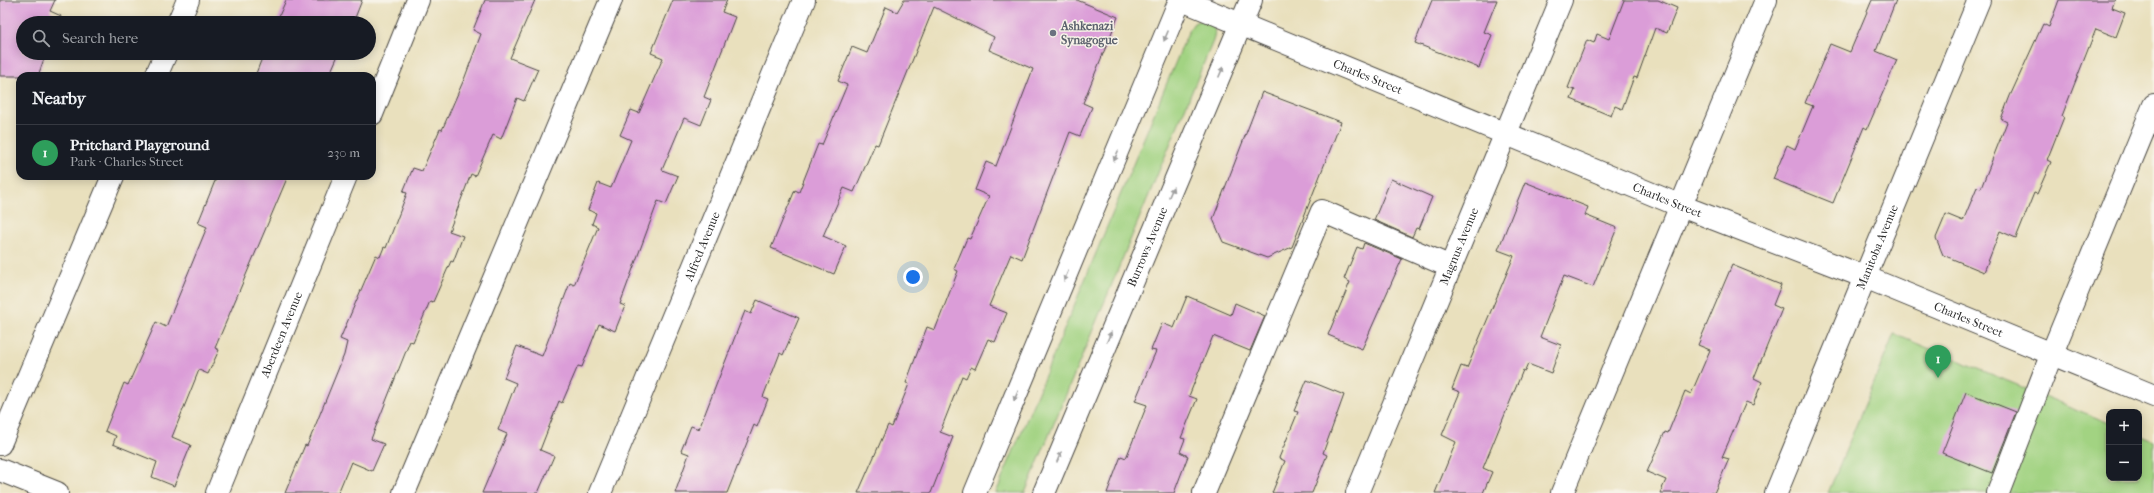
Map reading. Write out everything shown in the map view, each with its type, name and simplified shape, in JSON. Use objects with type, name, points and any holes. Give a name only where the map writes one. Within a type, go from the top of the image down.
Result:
[{"type":"street","points":[[181,16],[188,0]]},
{"type":"street","points":[[376,104],[418,0]]},
{"type":"street","points":[[404,493],[611,0]]},
{"type":"street","name":"Alfred Avenue","points":[[600,493],[804,0]]},
{"type":"street","points":[[975,493],[1181,0]]},
{"type":"street","name":"Charles Street","points":[[1181,0],[1681,206],[1864,277],[2154,396]]},
{"type":"street","name":"Burrows Avenue","points":[[1044,493],[1251,0]]},
{"type":"street","name":"Magnus Avenue","points":[[1357,493],[1561,0]]},
{"type":"street","points":[[1562,493],[1766,0]]},
{"type":"street","name":"Manitoba Avenue","points":[[1776,493],[1979,0]]},
{"type":"street","points":[[158,72],[163,60]]},
{"type":"street","points":[[1998,493],[2052,353],[2154,105]]},
{"type":"street","points":[[0,444],[112,180]]},
{"type":"street","name":"Aberdeen Avenue","points":[[217,493],[344,180]]},
{"type":"street","points":[[1204,493],[1322,211],[1451,267]]},
{"type":"street","points":[[0,470],[57,493]]},
{"type":"green space","points":[[1200,20],[1208,22],[1213,26],[1215,33],[1213,41],[1025,493],[996,493],[1189,30],[1194,23]]},
{"type":"green space","points":[[1894,334],[2106,422],[2106,481],[2142,481],[2142,436],[2154,441],[2154,493],[1828,493]]},
{"type":"building","points":[[0,0],[55,0],[50,11],[61,16],[16,16],[16,60],[44,60],[39,72],[16,72],[16,76],[0,76]]},
{"type":"building","points":[[286,0],[362,0],[356,16],[279,16]]},
{"type":"building","points":[[485,0],[535,0],[510,58],[538,69],[524,101],[517,98],[501,139],[493,135],[475,176],[471,174],[449,231],[463,236],[453,262],[451,261],[433,302],[430,301],[413,342],[410,341],[371,439],[384,444],[372,471],[351,462],[338,493],[285,493],[305,445],[307,446],[344,355],[347,342],[340,339],[376,255],[380,257],[384,247],[386,248],[407,193],[403,192],[413,168],[422,171],[465,77],[481,34],[473,30]]},
{"type":"building","points":[[673,0],[727,0],[722,12],[735,17],[704,97],[711,100],[701,125],[684,118],[662,170],[678,176],[666,204],[658,201],[620,304],[625,306],[615,331],[599,324],[582,367],[578,366],[562,403],[559,401],[540,450],[554,456],[538,493],[482,493],[507,434],[498,430],[516,383],[504,378],[517,346],[542,356],[570,283],[574,285],[598,227],[592,224],[596,213],[588,210],[598,183],[611,188],[631,140],[620,135],[631,110],[639,113],[663,58],[651,53]]},
{"type":"building","points":[[904,0],[1077,0],[1118,17],[1083,103],[1092,107],[1080,136],[1070,132],[1022,259],[1011,254],[989,306],[1007,313],[995,342],[988,339],[975,369],[971,367],[966,378],[962,376],[940,432],[953,437],[931,493],[858,493],[888,425],[892,427],[909,384],[906,383],[927,327],[935,330],[958,271],[954,269],[967,238],[970,239],[989,196],[975,190],[986,162],[996,166],[1033,69],[989,50],[994,37],[934,7],[878,145],[875,144],[854,192],[844,188],[823,236],[846,246],[834,274],[771,248],[795,190],[799,192],[818,144],[822,145],[847,85],[838,81],[852,47],[867,53],[886,7],[897,12]]},
{"type":"building","points":[[1432,0],[1497,0],[1484,32],[1492,35],[1479,68],[1415,43]]},
{"type":"building","points":[[1624,0],[1658,0],[1677,8],[1667,33],[1655,28],[1637,78],[1634,77],[1622,109],[1615,106],[1611,116],[1571,99],[1575,90],[1568,88],[1587,40],[1594,43],[1597,34],[1609,39]]},
{"type":"building","points":[[1872,0],[1896,0],[1876,51],[1897,60],[1867,129],[1864,127],[1833,203],[1773,179],[1787,145],[1795,149],[1813,106],[1805,103],[1830,44],[1850,52]]},
{"type":"building","points":[[2059,0],[2115,0],[2112,8],[2125,13],[2116,37],[2096,29],[2062,116],[2064,117],[2047,160],[2051,162],[2037,194],[2034,193],[2016,238],[2000,231],[1984,272],[1943,255],[1936,238],[1946,214],[1963,221],[1977,187],[1981,188],[2007,122],[2001,119],[2010,96],[2043,24],[2049,27]]},
{"type":"building","points":[[261,60],[336,60],[331,72],[257,72]]},
{"type":"building","points":[[1262,92],[1341,122],[1292,247],[1267,258],[1223,242],[1213,219]]},
{"type":"building","points":[[1391,179],[1432,197],[1419,229],[1416,228],[1412,237],[1374,220]]},
{"type":"building","points":[[215,180],[286,180],[215,348],[219,350],[208,374],[199,370],[172,437],[191,445],[174,486],[152,477],[157,462],[113,444],[116,436],[105,431],[124,383],[128,385],[156,322],[166,327],[207,227],[198,223]]},
{"type":"building","points":[[1525,182],[1588,207],[1585,215],[1617,228],[1593,287],[1564,276],[1540,337],[1561,345],[1551,373],[1528,364],[1525,371],[1523,370],[1483,468],[1492,472],[1483,493],[1435,493],[1456,442],[1442,435],[1460,392],[1452,389],[1461,366],[1467,368],[1514,256],[1498,250]]},
{"type":"building","points":[[1364,243],[1402,259],[1362,349],[1328,335],[1350,282],[1344,279],[1357,247],[1362,249]]},
{"type":"building","points":[[1732,265],[1781,285],[1773,305],[1782,309],[1754,378],[1762,382],[1753,405],[1746,402],[1722,457],[1729,459],[1714,493],[1660,493],[1666,480],[1647,472],[1665,432],[1668,433],[1685,391],[1691,394],[1710,350],[1698,345]]},
{"type":"building","points":[[1187,296],[1231,315],[1235,303],[1265,316],[1250,351],[1213,336],[1189,396],[1197,399],[1181,438],[1185,439],[1180,452],[1188,456],[1174,493],[1107,493],[1121,456],[1126,458],[1147,405],[1135,401],[1156,351],[1151,350],[1162,323],[1174,328]]},
{"type":"building","points":[[757,300],[799,318],[783,355],[780,353],[763,397],[768,399],[757,427],[754,425],[727,493],[675,493],[689,454],[681,451],[691,426],[699,429],[745,311],[751,314]]},
{"type":"building","points":[[1307,380],[1344,395],[1323,453],[1327,455],[1312,493],[1272,493],[1285,461],[1279,458],[1298,412],[1294,411]]},
{"type":"building","points":[[1966,392],[2016,412],[1992,473],[1942,453]]},
{"type":"place","name":"Ashkenazi Synagogue","points":[[1053,33]]},
{"type":"place","name":"Pritchard Playground","points":[[1938,378]]}]
